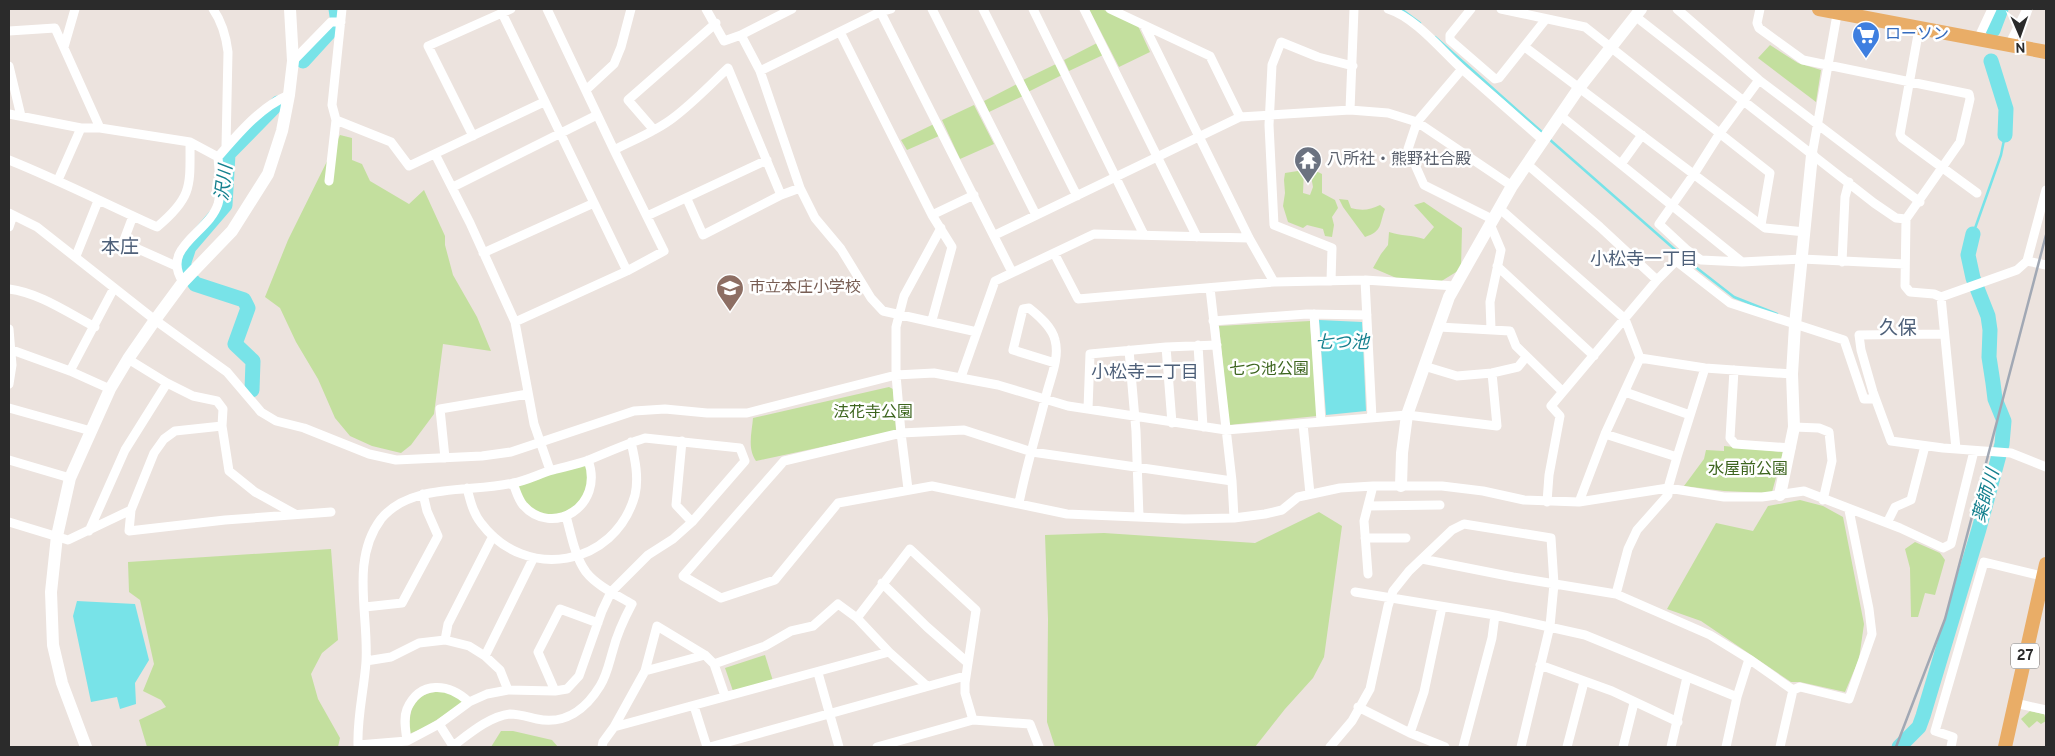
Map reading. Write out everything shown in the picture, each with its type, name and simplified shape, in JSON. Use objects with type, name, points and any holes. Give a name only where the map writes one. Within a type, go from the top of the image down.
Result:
[{"type":"main road","points":[[1819,9],[1838,10],[1919,29],[2046,52]]},
{"type":"main road","name":"27","points":[[2005,747],[2045,572]]},
{"type":"street","points":[[64,47],[75,9]]},
{"type":"street","points":[[213,9],[222,25],[228,52],[226,147]]},
{"type":"street","points":[[86,747],[62,683],[53,645],[51,592],[57,536],[70,478],[110,389],[128,359],[183,282],[232,231],[268,174],[282,131],[289,95],[293,61],[290,9]]},
{"type":"street","points":[[329,181],[336,120],[332,106],[342,9]]},
{"type":"street","points":[[473,136],[428,46],[511,9]]},
{"type":"street","points":[[515,322],[627,271],[664,251],[547,9]]},
{"type":"street","points":[[586,90],[614,64],[632,9]]},
{"type":"street","points":[[706,9],[716,23],[724,41],[792,9]]},
{"type":"street","points":[[760,71],[840,32],[879,10],[891,9]]},
{"type":"street","points":[[932,9],[1036,215]]},
{"type":"street","points":[[983,9],[1076,196]]},
{"type":"street","points":[[1033,9],[1144,235]]},
{"type":"street","points":[[1084,9],[1197,237]]},
{"type":"street","points":[[1110,9],[1210,56],[1240,117]]},
{"type":"street","points":[[1350,110],[1354,9]]},
{"type":"street","points":[[1388,9],[1402,15],[1436,43],[1462,69],[1544,141]]},
{"type":"street","points":[[1471,9],[1450,35],[1450,40],[1495,80],[1499,78],[1525,47],[1546,19]]},
{"type":"street","points":[[1501,9],[1585,27],[1770,173],[1761,225]]},
{"type":"street","points":[[1677,9],[1759,80],[1920,202]]},
{"type":"street","points":[[1760,9],[1757,23],[1759,28],[1803,60],[1965,92],[1970,97],[1960,142],[1920,202],[1906,219],[1905,286],[1910,292],[1934,294],[1941,297],[2017,270],[2027,261],[2046,190]]},
{"type":"street","points":[[1978,39],[1992,9]]},
{"type":"street","points":[[2010,45],[2027,9]]},
{"type":"street","points":[[879,10],[995,235],[1012,272]]},
{"type":"street","points":[[1780,495],[1794,427],[1792,374],[1794,325],[1812,155],[1838,10]]},
{"type":"street","points":[[502,13],[627,271]]},
{"type":"street","points":[[1402,486],[1402,453],[1407,415],[1455,286],[1512,186],[1579,88],[1610,46],[1638,13],[1744,103],[1896,218],[1906,219]]},
{"type":"street","points":[[293,61],[331,22],[341,22]]},
{"type":"street","points":[[654,130],[628,100],[716,23]]},
{"type":"street","points":[[1144,25],[1249,238],[1274,282]]},
{"type":"street","points":[[9,31],[55,28],[100,128]]},
{"type":"street","points":[[1919,29],[1899,131],[1900,136],[1977,193]]},
{"type":"street","points":[[840,32],[932,215],[952,247],[932,320]]},
{"type":"street","points":[[740,35],[760,71],[800,188],[815,218],[841,250],[871,298],[882,311],[932,320],[977,332]]},
{"type":"street","points":[[1331,281],[1332,248],[1274,225],[1269,125],[1272,65],[1281,42],[1318,57],[1353,66]]},
{"type":"street","points":[[1525,47],[1765,228],[1805,232]]},
{"type":"street","points":[[9,66],[21,116]]},
{"type":"street","points":[[614,150],[672,119],[698,98],[728,68],[781,195]]},
{"type":"street","points":[[1462,69],[1417,122],[1408,148],[1424,185],[1491,221],[1501,250],[1490,302],[1491,329]]},
{"type":"street","points":[[1759,80],[1744,103],[1720,133],[1659,224],[1687,250],[1701,260],[1742,262],[1802,260],[1905,264]]},
{"type":"street","points":[[183,282],[178,276],[176,266],[182,250],[218,205],[220,197],[218,157],[273,102],[289,95]]},
{"type":"street","points":[[336,120],[391,142],[409,166],[544,102]]},
{"type":"street","points":[[995,235],[1240,117],[1350,110],[1388,113],[1417,122],[1512,186]]},
{"type":"street","points":[[9,114],[81,128],[100,128],[190,142],[218,157]]},
{"type":"street","points":[[453,187],[597,115]]},
{"type":"street","points":[[1561,116],[1670,206],[1742,262]]},
{"type":"street","points":[[58,180],[81,128]]},
{"type":"street","points":[[1621,164],[1642,135]]},
{"type":"street","points":[[9,160],[58,180],[98,201],[157,227],[183,202],[190,184],[190,142]]},
{"type":"street","points":[[435,154],[453,187],[515,322],[528,394],[540,443],[550,470]]},
{"type":"street","points":[[647,216],[767,160]]},
{"type":"street","points":[[1528,165],[1600,227],[1657,280]]},
{"type":"street","points":[[1842,262],[1845,197],[1849,182]]},
{"type":"street","points":[[686,199],[702,235],[781,195],[800,188]]},
{"type":"street","points":[[932,215],[974,196]]},
{"type":"street","points":[[76,256],[98,201]]},
{"type":"street","points":[[483,253],[594,203]]},
{"type":"street","points":[[1499,208],[1625,319],[1640,358],[1605,434],[1579,502]]},
{"type":"street","points":[[9,227],[11,214],[37,226],[155,320],[227,372],[261,412],[276,420],[304,428],[369,454],[396,460],[482,456],[511,452],[634,411],[666,409],[707,413],[747,413],[896,375],[934,373],[998,385],[1045,400],[1088,409],[1226,430],[1407,415],[1497,426],[1492,373]]},
{"type":"street","points":[[133,216],[124,240],[127,244],[176,266]]},
{"type":"street","points":[[908,489],[896,375],[896,327],[898,313],[904,296],[940,228]]},
{"type":"street","points":[[961,377],[996,281],[1012,272],[1094,234],[1249,238]]},
{"type":"street","points":[[1547,502],[1549,475],[1560,416],[1551,406],[1657,280],[1687,250]]},
{"type":"street","points":[[1054,253],[1078,299],[1274,282],[1365,280],[1455,286]]},
{"type":"street","points":[[1676,261],[1730,302],[1794,325],[1844,340],[1864,399],[1876,399]]},
{"type":"street","points":[[2027,261],[2046,265]]},
{"type":"street","points":[[1497,266],[1594,356]]},
{"type":"street","points":[[1365,280],[1372,418]]},
{"type":"street","points":[[70,371],[114,288]]},
{"type":"street","points":[[1210,288],[1232,481],[1234,518]]},
{"type":"street","points":[[9,289],[21,291],[42,299],[95,327]]},
{"type":"street","points":[[1941,297],[1956,449]]},
{"type":"street","points":[[1018,504],[1032,452],[1057,351],[1055,338],[1042,319],[1029,308],[1023,309],[1013,350],[1054,363]]},
{"type":"street","points":[[1213,321],[1314,314],[1366,315]]},
{"type":"street","points":[[1314,314],[1321,422]]},
{"type":"street","points":[[1439,327],[1510,331],[1516,346],[1562,391]]},
{"type":"street","points":[[9,328],[12,350],[9,384]]},
{"type":"street","points":[[1944,334],[1859,335],[1861,350],[1891,441],[1974,451],[2011,453],[2046,467]]},
{"type":"street","points":[[1088,409],[1090,354],[1166,347],[1217,345]]},
{"type":"street","points":[[1198,346],[1203,427]]},
{"type":"street","points":[[1166,347],[1172,423]]},
{"type":"street","points":[[12,350],[70,371],[110,389]]},
{"type":"street","points":[[1129,350],[1138,467],[1139,517]]},
{"type":"street","points":[[1424,366],[1458,376],[1492,373],[1518,367],[1526,357]]},
{"type":"street","points":[[1640,358],[1705,368],[1792,374]]},
{"type":"street","points":[[128,359],[167,383],[193,396],[217,401],[223,409],[222,426],[229,471],[255,492],[296,514]]},
{"type":"street","points":[[1616,594],[1628,549],[1637,530],[1668,495],[1668,488],[1677,457],[1705,368]]},
{"type":"street","points":[[1734,370],[1730,438],[1735,444],[1791,448]]},
{"type":"street","points":[[88,531],[125,450],[167,383]]},
{"type":"street","points":[[1624,392],[1690,415]]},
{"type":"street","points":[[445,458],[440,409],[528,394]]},
{"type":"street","points":[[9,408],[91,431]]},
{"type":"street","points":[[1303,424],[1310,494]]},
{"type":"street","points":[[222,426],[175,431],[164,439],[154,453],[131,510],[129,531],[331,512]]},
{"type":"street","points":[[1794,427],[1819,428],[1829,432],[1832,461],[1824,500]]},
{"type":"street","points":[[1232,481],[1032,452],[964,430],[901,433],[784,461],[683,576],[721,598],[775,580],[838,503],[932,486],[1067,514],[1184,519],[1234,518],[1282,510],[1298,497],[1340,488],[1373,486],[1442,486],[1547,502],[1579,502],[1668,488],[1724,497],[1762,497],[1804,491],[1848,510],[1887,523],[1943,548],[1951,544],[1974,451]]},
{"type":"street","points":[[1605,434],[1677,457]]},
{"type":"street","points":[[645,438],[682,441],[740,448],[745,461],[692,522],[674,539],[648,555],[611,592],[579,676],[567,689],[556,692],[508,690],[487,694],[469,702],[439,724],[407,741],[358,745],[358,728],[366,661],[362,571],[367,546],[382,518],[393,509],[423,494],[513,483],[550,470],[588,460],[645,438]]},
{"type":"street","points":[[682,441],[676,505],[692,522]]},
{"type":"street","points":[[467,488],[472,507],[481,523],[493,536],[519,554],[533,559],[548,561],[578,555],[596,547],[610,537],[629,510],[635,495],[636,479],[631,442]]},
{"type":"street","points":[[1887,523],[1895,507],[1911,500],[1925,446]]},
{"type":"street","points":[[9,460],[70,478]]},
{"type":"street","points":[[513,483],[523,504],[536,515],[546,518],[566,516],[579,508],[591,488],[591,469],[588,460]]},
{"type":"street","points":[[1368,574],[1364,521],[1373,486]]},
{"type":"street","points":[[365,608],[402,603],[438,536],[427,511],[423,494]]},
{"type":"street","points":[[1368,506],[1440,505]]},
{"type":"street","points":[[9,522],[68,540],[131,510]]},
{"type":"street","points":[[1793,690],[1800,687],[1849,699],[1872,634],[1870,609],[1848,510]]},
{"type":"street","points":[[439,724],[452,746],[481,727],[503,716],[516,714],[538,720],[571,717],[587,704],[604,680],[621,627],[632,604],[611,592],[586,572],[578,555],[566,516]]},
{"type":"street","points":[[1330,747],[1352,721],[1358,707],[1370,689],[1390,598],[1400,581],[1452,530],[1464,524],[1551,538],[1554,584],[1550,626],[1521,747]]},
{"type":"street","points":[[445,640],[448,624],[493,536]]},
{"type":"street","points":[[1365,538],[1406,538]]},
{"type":"street","points":[[857,618],[910,549],[976,610],[965,676],[965,693],[974,720]]},
{"type":"street","points":[[1422,558],[1616,594],[1710,635],[1749,659],[1793,690]]},
{"type":"street","points":[[485,656],[533,559]]},
{"type":"street","points":[[1951,747],[1953,737],[1935,731],[1984,562],[2045,572]]},
{"type":"street","points":[[882,583],[927,627],[968,663]]},
{"type":"street","points":[[1355,592],[1550,626],[1585,635],[1737,697]]},
{"type":"street","points":[[714,664],[765,646],[791,631],[813,626],[838,604],[857,618],[889,652],[927,686]]},
{"type":"street","points":[[1410,733],[1424,692],[1442,607]]},
{"type":"street","points":[[556,692],[538,652],[560,608],[598,623]]},
{"type":"street","points":[[1463,747],[1492,638],[1495,616]]},
{"type":"street","points":[[602,747],[603,742],[614,727],[645,671],[657,626],[705,655],[714,664],[725,696]]},
{"type":"street","points":[[366,661],[391,657],[419,643],[445,640],[469,646],[485,656],[500,670],[508,690]]},
{"type":"street","points":[[614,727],[889,652]]},
{"type":"street","points":[[645,671],[705,655]]},
{"type":"street","points":[[1726,747],[1737,697],[1749,659]]},
{"type":"street","points":[[1540,665],[1612,692],[1678,722]]},
{"type":"street","points":[[818,672],[840,747]]},
{"type":"street","points":[[694,706],[708,747],[829,712],[965,676]]},
{"type":"street","points":[[1671,747],[1688,677]]},
{"type":"street","points":[[1567,747],[1584,682]]},
{"type":"street","points":[[407,741],[406,710],[421,692],[434,688],[448,687],[469,702]]},
{"type":"street","points":[[1780,747],[1793,690]]},
{"type":"street","points":[[1623,747],[1634,703]]},
{"type":"street","points":[[2015,703],[2046,710]]},
{"type":"street","points":[[1358,707],[1410,733],[1445,747]]},
{"type":"street","points":[[877,747],[974,720],[1030,724],[1038,747]]},
{"type":"green space","points":[[1089,9],[1102,9],[1138,26],[1150,52],[1119,67]]},
{"type":"green space","points":[[1097,43],[1103,55],[1069,71],[1064,60]]},
{"type":"green space","points":[[1770,45],[1798,63],[1821,70],[1816,102],[1758,58]]},
{"type":"green space","points":[[1056,64],[1062,75],[1028,92],[1023,80]]},
{"type":"green space","points":[[1017,84],[1023,96],[989,112],[984,101]]},
{"type":"green space","points":[[974,105],[994,144],[960,159],[942,120]]},
{"type":"green space","points":[[934,124],[939,136],[907,150],[901,140]]},
{"type":"green space","points":[[340,135],[352,138],[352,160],[362,164],[370,181],[409,204],[424,190],[445,236],[445,245],[453,275],[477,317],[491,351],[443,344],[434,414],[411,445],[401,453],[372,446],[350,436],[335,418],[318,379],[296,342],[280,308],[265,297],[288,240]]},
{"type":"green space","points":[[1304,170],[1303,193],[1310,195],[1313,187],[1311,176],[1314,170],[1322,174],[1322,193],[1335,200],[1338,208],[1332,217],[1334,225],[1332,237],[1325,236],[1323,229],[1307,225],[1303,228],[1288,222],[1283,206],[1285,173]]},
{"type":"green space","points":[[1339,199],[1348,200],[1351,208],[1359,210],[1380,205],[1385,209],[1378,229],[1365,237]]},
{"type":"green space","points":[[1424,202],[1462,228],[1461,269],[1440,282],[1401,280],[1373,268],[1388,245],[1389,232],[1424,239],[1434,227],[1414,205]]},
{"type":"green space","name":"七つ池公園","points":[[1310,321],[1317,416],[1229,425],[1219,326]]},
{"type":"green space","name":"法花寺公園","points":[[889,387],[893,389],[896,431],[756,461],[753,456],[751,440],[753,418]]},
{"type":"green space","name":"水屋前公園","points":[[1724,446],[1783,452],[1772,492],[1724,491],[1684,486],[1704,459],[1706,450],[1724,451]]},
{"type":"green space","points":[[586,463],[589,476],[588,487],[584,495],[571,509],[554,516],[545,515],[532,509],[521,496],[515,484]]},
{"type":"green space","points":[[1800,500],[1823,506],[1843,517],[1864,624],[1859,659],[1845,692],[1800,682],[1791,682],[1701,621],[1667,609],[1716,523],[1753,531],[1768,506]]},
{"type":"green space","points":[[1319,512],[1342,526],[1324,657],[1313,678],[1255,747],[1055,747],[1047,722],[1048,619],[1045,535],[1104,533],[1255,543]]},
{"type":"green space","points":[[1915,542],[1940,553],[1945,560],[1935,595],[1925,593],[1918,617],[1911,617],[1910,568],[1905,549]]},
{"type":"green space","points":[[331,549],[338,640],[322,653],[311,674],[318,699],[340,738],[338,747],[147,747],[139,720],[166,707],[161,700],[143,691],[154,664],[140,600],[129,592],[128,562]]},
{"type":"green space","points":[[765,655],[773,681],[733,691],[725,668]]},
{"type":"green space","points":[[446,691],[464,702],[426,727],[409,734],[412,707],[420,697],[426,694]]},
{"type":"green space","points":[[2030,711],[2044,714],[2046,721],[2041,724],[2037,721],[2029,728],[2021,719]]},
{"type":"green space","points":[[501,731],[513,731],[552,740],[558,747],[491,747]]},
{"type":"water","name":"七つ池","points":[[1319,320],[1362,322],[1366,411],[1326,415]]},
{"type":"water","points":[[77,601],[135,604],[149,660],[135,683],[136,704],[120,709],[117,697],[91,702],[73,616]]},
{"type":"waterway","name":"沢川","points":[[336,9],[337,16]]},
{"type":"waterway","points":[[1401,9],[1420,23]]},
{"type":"waterway","name":"薬師川","points":[[1993,30],[2001,9]]},
{"type":"waterway","name":"沢川","points":[[303,61],[334,27]]},
{"type":"waterway","points":[[1435,37],[1543,133]]},
{"type":"waterway","name":"薬師川","points":[[1991,61],[2006,109],[2005,135]]},
{"type":"waterway","name":"沢川","points":[[186,269],[183,265],[189,247],[225,205],[228,154],[278,103]]},
{"type":"waterway","points":[[1973,234],[2001,155],[2005,135]]},
{"type":"waterway","points":[[1549,139],[1680,254]]},
{"type":"waterway","name":"薬師川","points":[[1899,747],[1919,727],[1923,716],[1979,529],[2002,444],[2004,421],[1995,399],[1989,357],[1990,330],[1988,316],[1973,278],[1968,255],[1973,234]]},
{"type":"waterway","points":[[1684,258],[1734,297],[1777,314]]},
{"type":"waterway","name":"沢川","points":[[194,282],[195,284],[244,300],[248,308],[235,344],[253,361],[252,390]]},
{"type":"railway","points":[[1896,747],[1945,619],[2046,235]]},
{"type":"place","name":"ローソン","points":[[1866,59]]},
{"type":"place","name":"八所社・熊野社合殿","points":[[1308,184]]},
{"type":"place","name":"市立本庄小学校","points":[[730,312]]},
{"type":"district","name":"本庄","points":[[120,248]]},
{"type":"district","name":"小松寺一丁目","points":[[1644,260]]},
{"type":"district","name":"久保","points":[[1898,329]]},
{"type":"district","name":"小松寺二丁目","points":[[1145,373]]}]
